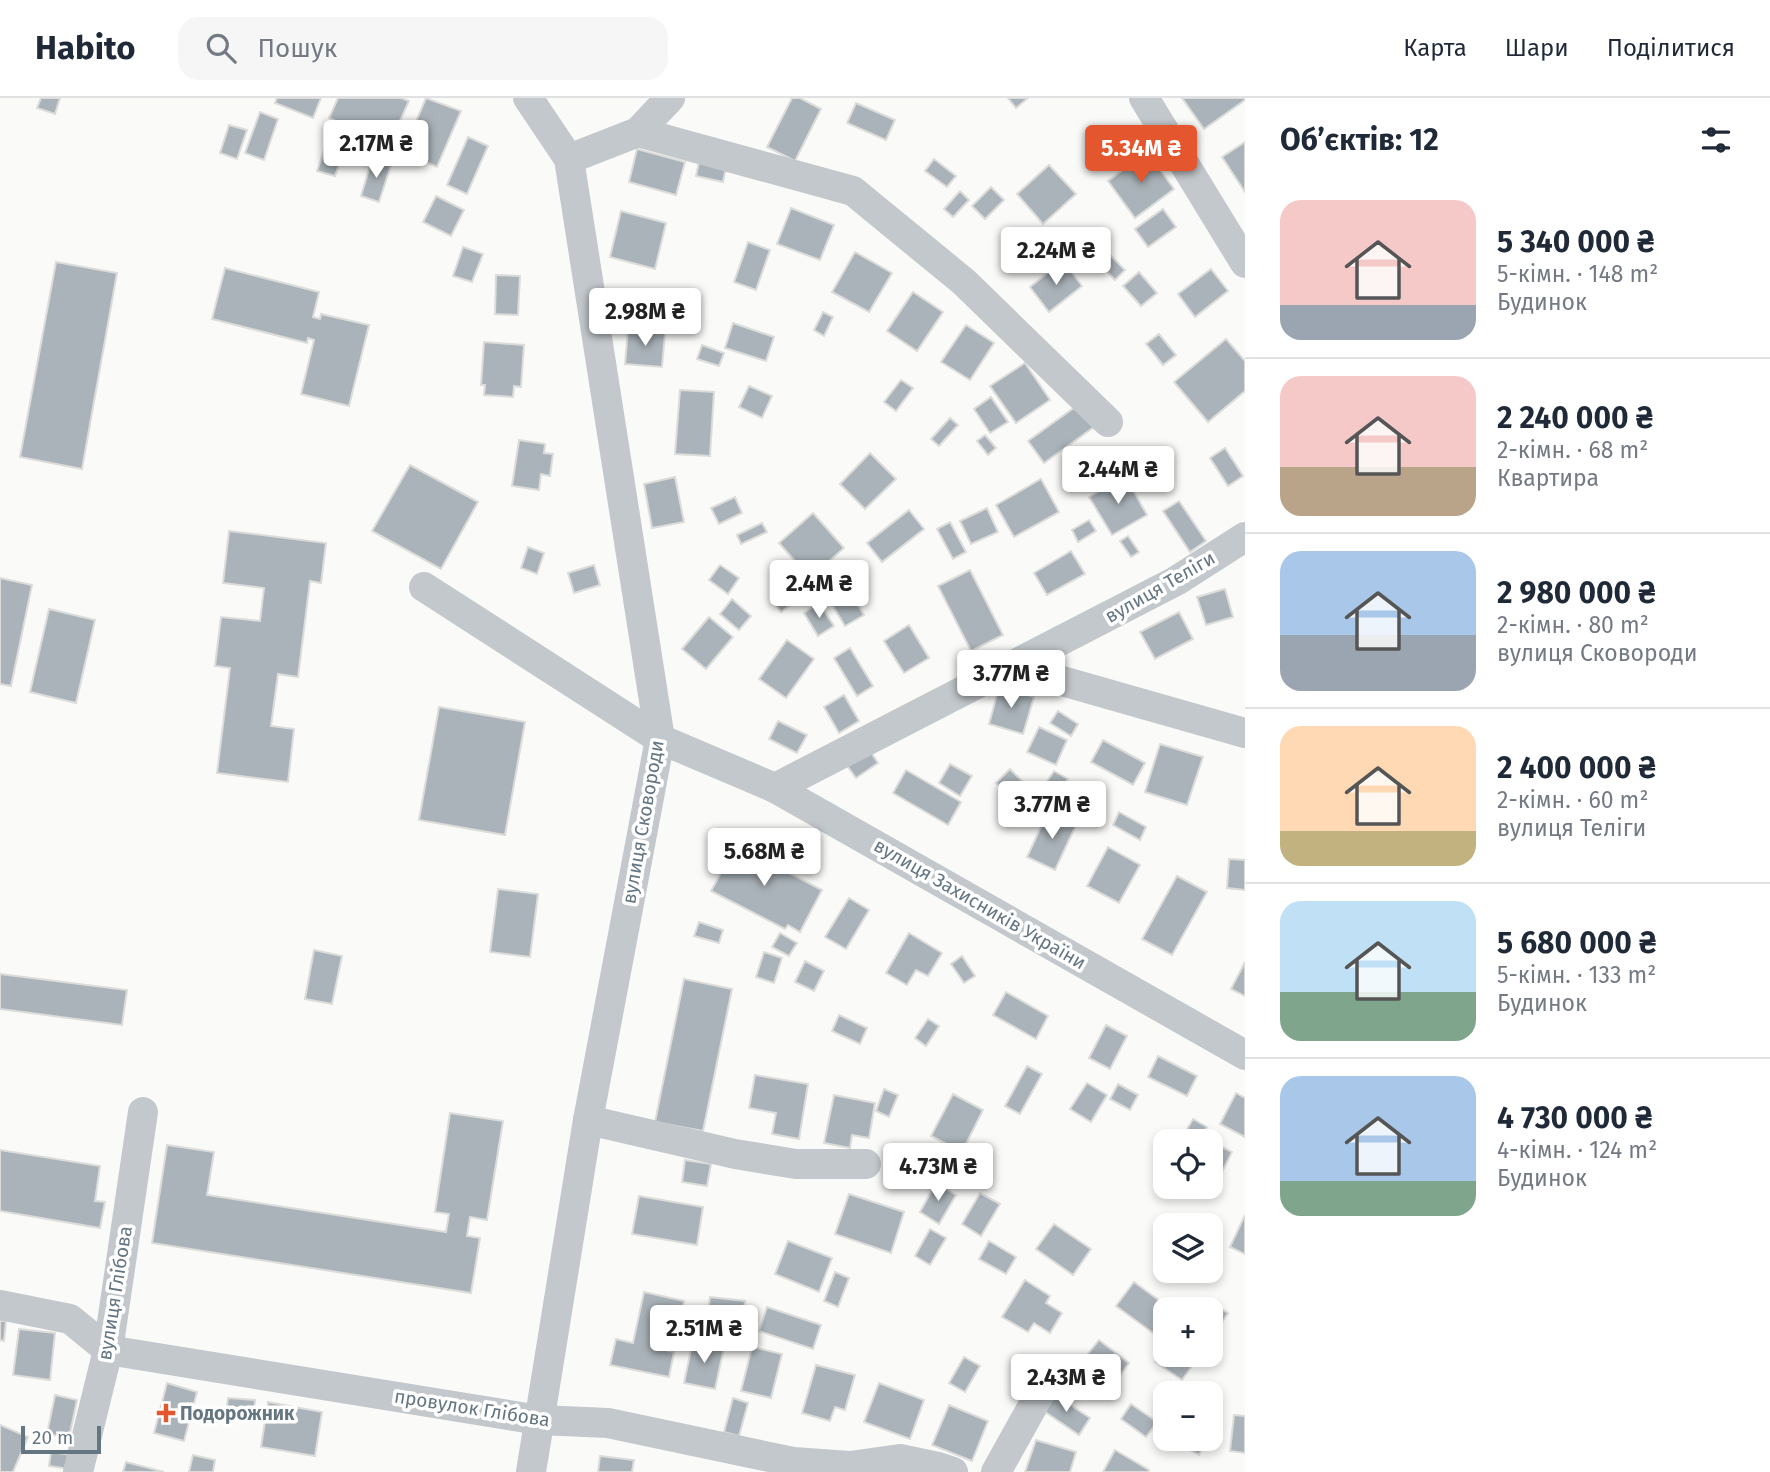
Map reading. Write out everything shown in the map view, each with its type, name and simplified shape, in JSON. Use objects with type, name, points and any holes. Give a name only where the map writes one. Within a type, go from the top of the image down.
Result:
[{"type":"street","name":"вулиця Сковороди","points":[[528,98],[569,159],[660,739],[588,1120],[531,1472]]},
{"type":"street","points":[[569,159],[638,132],[670,98]]},
{"type":"street","points":[[1144,98],[1245,263]]},
{"type":"street","points":[[638,132],[853,191],[964,282],[1108,422]]},
{"type":"street","name":"вулиця Теліги","points":[[775,788],[1176,581],[1245,537]]},
{"type":"street","name":"вулиця Захисників України","points":[[424,587],[660,739],[775,788],[1245,1055]]},
{"type":"street","points":[[1013,667],[1245,733]]},
{"type":"street","name":"вулиця Глібова","points":[[78,1472],[108,1350],[143,1112]]},
{"type":"street","points":[[588,1120],[735,1154],[796,1164],[866,1164]]},
{"type":"street","points":[[0,1305],[70,1319],[108,1350]]},
{"type":"street","name":"провулок Глібова","points":[[108,1350],[540,1420],[608,1423],[793,1462],[850,1466],[900,1460],[938,1466],[953,1472]]},
{"type":"street","points":[[996,1472],[1049,1377]]},
{"type":"building","points":[[41,98],[60,98],[55,114],[37,108]]},
{"type":"building","points":[[277,98],[321,98],[313,118],[275,103]]},
{"type":"building","points":[[338,98],[401,98],[409,101],[389,145],[329,118]]},
{"type":"building","points":[[426,98],[461,111],[437,167],[403,152]]},
{"type":"building","points":[[792,98],[800,98],[821,109],[795,161],[767,147]]},
{"type":"building","points":[[1008,98],[1028,98],[1016,108]]},
{"type":"building","points":[[1182,98],[1245,98],[1245,100],[1204,129]]},
{"type":"building","points":[[856,103],[895,120],[886,140],[847,123]]},
{"type":"building","points":[[260,112],[278,119],[264,160],[245,153]]},
{"type":"building","points":[[229,125],[247,130],[237,159],[220,153]]},
{"type":"building","points":[[468,137],[488,146],[467,194],[447,185]]},
{"type":"building","points":[[328,139],[346,144],[335,176],[317,171]]},
{"type":"building","points":[[1245,142],[1245,192],[1222,157]]},
{"type":"building","points":[[637,149],[685,162],[676,195],[629,182]]},
{"type":"building","points":[[1147,152],[1174,189],[1135,218],[1108,181]]},
{"type":"building","points":[[700,157],[727,162],[723,182],[696,176]]},
{"type":"building","points":[[372,159],[391,165],[379,202],[361,196]]},
{"type":"building","points":[[934,159],[956,176],[947,187],[925,171]]},
{"type":"building","points":[[1049,165],[1076,194],[1043,224],[1017,194]]},
{"type":"building","points":[[991,187],[1004,200],[985,219],[972,206]]},
{"type":"building","points":[[960,191],[969,200],[953,217],[944,209]]},
{"type":"building","points":[[436,196],[464,210],[451,236],[423,222]]},
{"type":"building","points":[[791,208],[834,225],[820,260],[777,244]]},
{"type":"building","points":[[1163,209],[1176,227],[1148,247],[1135,229]]},
{"type":"building","points":[[621,211],[666,223],[655,269],[610,257]]},
{"type":"building","points":[[748,242],[770,250],[756,290],[734,282]]},
{"type":"building","points":[[463,247],[483,254],[472,282],[453,276]]},
{"type":"building","points":[[855,252],[892,273],[869,312],[832,292]]},
{"type":"building","points":[[1109,254],[1125,270],[1115,280],[1099,264]]},
{"type":"building","points":[[1063,261],[1082,286],[1049,312],[1030,287]]},
{"type":"building","points":[[56,262],[117,273],[82,469],[20,457]]},
{"type":"building","points":[[225,268],[319,292],[313,317],[320,319],[321,314],[369,325],[349,406],[301,394],[314,340],[308,338],[307,343],[212,319]]},
{"type":"building","points":[[1211,269],[1228,291],[1195,317],[1178,294]]},
{"type":"building","points":[[1139,272],[1157,293],[1141,306],[1123,286]]},
{"type":"building","points":[[496,275],[520,276],[518,315],[495,314]]},
{"type":"building","points":[[913,292],[943,312],[917,351],[887,331]]},
{"type":"building","points":[[823,312],[833,317],[824,336],[814,330]]},
{"type":"building","points":[[733,323],[774,337],[766,361],[725,348]]},
{"type":"building","points":[[966,325],[994,343],[970,380],[941,362]]},
{"type":"building","points":[[628,329],[665,333],[662,367],[625,364]]},
{"type":"building","points":[[1159,334],[1176,355],[1163,365],[1146,344]]},
{"type":"building","points":[[1226,339],[1245,361],[1245,391],[1208,422],[1174,382]]},
{"type":"building","points":[[484,342],[524,345],[521,387],[514,386],[513,397],[484,395],[485,385],[481,385]]},
{"type":"building","points":[[702,345],[724,353],[719,366],[697,359]]},
{"type":"building","points":[[1025,363],[1050,400],[1016,423],[990,386]]},
{"type":"building","points":[[901,380],[913,388],[896,411],[884,402]]},
{"type":"building","points":[[749,386],[772,396],[762,418],[739,407]]},
{"type":"building","points":[[680,390],[714,392],[710,456],[675,454]]},
{"type":"building","points":[[991,397],[1008,422],[990,433],[974,409]]},
{"type":"building","points":[[1078,405],[1094,427],[1044,463],[1028,441]]},
{"type":"building","points":[[950,418],[958,425],[939,446],[931,439]]},
{"type":"building","points":[[985,435],[996,448],[988,455],[977,441]]},
{"type":"building","points":[[519,440],[545,444],[544,453],[553,454],[550,476],[541,474],[539,490],[512,486]]},
{"type":"building","points":[[1225,448],[1243,476],[1228,486],[1210,458]]},
{"type":"building","points":[[870,453],[896,479],[865,509],[840,484]]},
{"type":"building","points":[[410,465],[478,502],[441,569],[372,531]]},
{"type":"building","points":[[1125,476],[1147,515],[1112,535],[1089,497]]},
{"type":"building","points":[[675,477],[684,522],[652,528],[644,484]]},
{"type":"building","points":[[1041,479],[1059,512],[1014,537],[996,505]]},
{"type":"building","points":[[735,497],[742,513],[719,524],[711,508]]},
{"type":"building","points":[[1179,501],[1206,541],[1190,552],[1163,511]]},
{"type":"building","points":[[987,508],[998,532],[971,544],[960,521]]},
{"type":"building","points":[[909,510],[924,529],[882,562],[867,543]]},
{"type":"building","points":[[813,513],[844,548],[810,578],[779,543]]},
{"type":"building","points":[[1089,520],[1096,531],[1078,542],[1072,530]]},
{"type":"building","points":[[950,522],[966,552],[953,559],[937,529]]},
{"type":"building","points":[[762,523],[767,532],[741,544],[737,535]]},
{"type":"building","points":[[229,531],[326,543],[321,583],[310,581],[298,677],[278,674],[271,726],[294,729],[288,782],[217,773],[230,668],[215,666],[221,617],[260,621],[264,588],[223,583]]},
{"type":"building","points":[[1128,536],[1139,552],[1131,557],[1120,541]]},
{"type":"building","points":[[528,547],[544,553],[537,574],[521,568]]},
{"type":"building","points":[[1071,551],[1085,574],[1047,595],[1034,573]]},
{"type":"building","points":[[594,565],[600,585],[574,593],[568,573]]},
{"type":"building","points":[[720,565],[739,578],[728,594],[709,580]]},
{"type":"building","points":[[970,570],[1003,635],[971,651],[938,586]]},
{"type":"building","points":[[0,578],[32,585],[11,686],[0,684]]},
{"type":"building","points":[[790,587],[798,599],[781,612],[772,600]]},
{"type":"building","points":[[847,587],[864,615],[845,626],[828,598]]},
{"type":"building","points":[[1225,589],[1233,617],[1206,625],[1197,597]]},
{"type":"building","points":[[732,599],[751,616],[739,630],[720,614]]},
{"type":"building","points":[[819,603],[834,626],[818,636],[804,613]]},
{"type":"building","points":[[49,609],[95,620],[76,703],[30,692]]},
{"type":"building","points":[[1179,612],[1193,639],[1155,659],[1140,632]]},
{"type":"building","points":[[709,617],[733,637],[706,669],[682,649]]},
{"type":"building","points":[[909,625],[929,658],[904,673],[884,641]]},
{"type":"building","points":[[787,640],[814,659],[786,698],[759,679]]},
{"type":"building","points":[[850,648],[873,686],[857,696],[834,658]]},
{"type":"building","points":[[999,687],[1034,697],[1023,734],[989,724]]},
{"type":"building","points":[[844,695],[859,721],[839,733],[824,707]]},
{"type":"building","points":[[439,707],[525,722],[505,835],[419,820]]},
{"type":"building","points":[[1058,711],[1078,724],[1071,736],[1050,723]]},
{"type":"building","points":[[778,721],[807,735],[797,753],[769,739]]},
{"type":"building","points":[[1039,727],[1067,740],[1056,765],[1027,752]]},
{"type":"building","points":[[1103,740],[1145,763],[1133,785],[1091,762]]},
{"type":"building","points":[[1160,744],[1203,757],[1187,805],[1145,792]]},
{"type":"building","points":[[866,745],[878,763],[856,778],[843,760]]},
{"type":"building","points":[[950,764],[972,776],[960,796],[939,783]]},
{"type":"building","points":[[1010,769],[1035,794],[1022,808],[996,783]]},
{"type":"building","points":[[906,770],[961,802],[948,825],[893,793]]},
{"type":"building","points":[[1054,771],[1068,779],[1053,801],[1040,792]]},
{"type":"building","points":[[1048,812],[1076,825],[1055,870],[1027,857]]},
{"type":"building","points":[[1119,812],[1146,827],[1140,840],[1113,825]]},
{"type":"building","points":[[727,841],[822,890],[800,932],[788,925],[785,929],[711,891],[721,873],[712,869]]},
{"type":"building","points":[[1108,847],[1140,865],[1119,903],[1087,886]]},
{"type":"building","points":[[1229,859],[1245,860],[1245,890],[1227,888]]},
{"type":"building","points":[[1177,876],[1207,892],[1172,955],[1142,939]]},
{"type":"building","points":[[498,889],[538,894],[530,957],[490,952]]},
{"type":"building","points":[[849,898],[869,910],[846,949],[825,937]]},
{"type":"building","points":[[699,922],[723,930],[719,943],[694,936]]},
{"type":"building","points":[[780,933],[797,943],[789,956],[772,947]]},
{"type":"building","points":[[909,933],[942,953],[928,976],[916,970],[907,985],[886,973]]},
{"type":"building","points":[[314,950],[342,956],[332,1004],[305,999]]},
{"type":"building","points":[[764,952],[782,958],[774,983],[756,977]]},
{"type":"building","points":[[962,956],[975,976],[964,983],[951,964]]},
{"type":"building","points":[[805,961],[824,971],[814,991],[795,982]]},
{"type":"building","points":[[1245,962],[1245,996],[1231,989]]},
{"type":"building","points":[[0,974],[127,990],[122,1025],[0,1009]]},
{"type":"building","points":[[684,979],[732,989],[703,1131],[655,1122]]},
{"type":"building","points":[[1006,992],[1048,1016],[1036,1039],[993,1015]]},
{"type":"building","points":[[839,1015],[867,1028],[860,1044],[832,1031]]},
{"type":"building","points":[[928,1019],[939,1026],[926,1046],[915,1038]]},
{"type":"building","points":[[1106,1025],[1127,1036],[1110,1069],[1089,1058]]},
{"type":"building","points":[[1158,1056],[1197,1076],[1187,1096],[1148,1077]]},
{"type":"building","points":[[1027,1066],[1042,1074],[1020,1114],[1005,1106]]},
{"type":"building","points":[[755,1075],[808,1084],[799,1139],[772,1134],[776,1113],[749,1108]]},
{"type":"building","points":[[1087,1083],[1107,1095],[1091,1122],[1070,1109]]},
{"type":"building","points":[[1118,1084],[1138,1095],[1130,1110],[1110,1099]]},
{"type":"building","points":[[884,1089],[898,1095],[889,1117],[876,1111]]},
{"type":"building","points":[[1236,1093],[1245,1098],[1245,1137],[1220,1124]]},
{"type":"building","points":[[953,1094],[983,1110],[962,1152],[931,1136]]},
{"type":"building","points":[[834,1095],[875,1103],[869,1138],[852,1135],[850,1148],[824,1143]]},
{"type":"building","points":[[450,1113],[503,1121],[487,1220],[470,1217],[467,1236],[480,1238],[471,1293],[152,1243],[167,1145],[214,1152],[207,1195],[446,1232],[449,1214],[435,1212]]},
{"type":"building","points":[[1193,1119],[1207,1127],[1206,1129],[1187,1129]]},
{"type":"building","points":[[1223,1148],[1232,1152],[1223,1170]]},
{"type":"building","points":[[0,1150],[100,1166],[95,1201],[105,1202],[100,1228],[0,1211]]},
{"type":"building","points":[[685,1160],[711,1164],[707,1186],[682,1182]]},
{"type":"building","points":[[936,1183],[956,1195],[939,1224],[920,1212]]},
{"type":"building","points":[[980,1193],[1000,1204],[981,1236],[962,1224]]},
{"type":"building","points":[[849,1194],[904,1212],[891,1253],[835,1234]]},
{"type":"building","points":[[639,1196],[703,1207],[697,1245],[632,1234]]},
{"type":"building","points":[[1245,1215],[1245,1254],[1230,1247]]},
{"type":"building","points":[[1054,1224],[1091,1249],[1073,1275],[1036,1249]]},
{"type":"building","points":[[930,1229],[946,1238],[930,1265],[915,1256]]},
{"type":"building","points":[[788,1241],[832,1258],[819,1292],[775,1274]]},
{"type":"building","points":[[989,1241],[1016,1257],[1006,1274],[979,1259]]},
{"type":"building","points":[[835,1272],[849,1278],[838,1307],[824,1301]]},
{"type":"building","points":[[1025,1280],[1050,1296],[1046,1303],[1062,1313],[1050,1333],[1034,1323],[1028,1332],[1002,1317]]},
{"type":"building","points":[[1134,1282],[1155,1297],[1153,1333],[1116,1306]]},
{"type":"building","points":[[644,1292],[684,1301],[675,1341],[663,1339],[660,1349],[674,1352],[669,1377],[610,1365],[616,1339],[633,1343]]},
{"type":"building","points":[[710,1297],[745,1301],[742,1327],[707,1323]]},
{"type":"building","points":[[767,1307],[821,1325],[813,1349],[759,1331]]},
{"type":"building","points":[[0,1321],[6,1321],[4,1341],[0,1340]]},
{"type":"building","points":[[19,1329],[55,1333],[50,1380],[13,1375]]},
{"type":"building","points":[[693,1340],[724,1347],[715,1389],[684,1383]]},
{"type":"building","points":[[1099,1340],[1129,1363],[1107,1393],[1076,1369]]},
{"type":"building","points":[[752,1347],[782,1354],[771,1398],[741,1391]]},
{"type":"building","points":[[964,1357],[980,1366],[965,1392],[949,1383]]},
{"type":"building","points":[[816,1365],[855,1375],[845,1410],[835,1407],[830,1421],[802,1413]]},
{"type":"building","points":[[1162,1367],[1191,1367],[1182,1380]]},
{"type":"building","points":[[167,1383],[197,1392],[184,1441],[154,1433]]},
{"type":"building","points":[[879,1383],[924,1400],[910,1439],[864,1422]]},
{"type":"building","points":[[1052,1393],[1090,1418],[1079,1435],[1041,1409]]},
{"type":"building","points":[[55,1395],[77,1400],[69,1438],[47,1434]]},
{"type":"building","points":[[228,1398],[255,1400],[254,1415],[226,1412]]},
{"type":"building","points":[[733,1398],[748,1403],[739,1436],[724,1432]]},
{"type":"building","points":[[268,1402],[322,1412],[315,1456],[261,1447]]},
{"type":"building","points":[[1131,1404],[1153,1419],[1153,1427],[1146,1437],[1121,1419]]},
{"type":"building","points":[[949,1405],[988,1421],[972,1461],[932,1445]]},
{"type":"building","points":[[1234,1415],[1245,1416],[1245,1453],[1230,1451]]},
{"type":"building","points":[[0,1425],[28,1437],[13,1472],[0,1472]]},
{"type":"building","points":[[1036,1440],[1076,1452],[1070,1472],[1025,1472]]},
{"type":"building","points":[[1115,1450],[1149,1470],[1148,1472],[1103,1472]]},
{"type":"building","points":[[51,1452],[72,1455],[70,1469],[49,1466]]},
{"type":"building","points":[[193,1455],[215,1460],[213,1472],[189,1472]]},
{"type":"building","points":[[600,1456],[634,1460],[632,1472],[598,1472]]},
{"type":"building","points":[[126,1462],[164,1472],[123,1472]]},
{"type":"place","name":"Подорожник","points":[[166,1413]]}]
